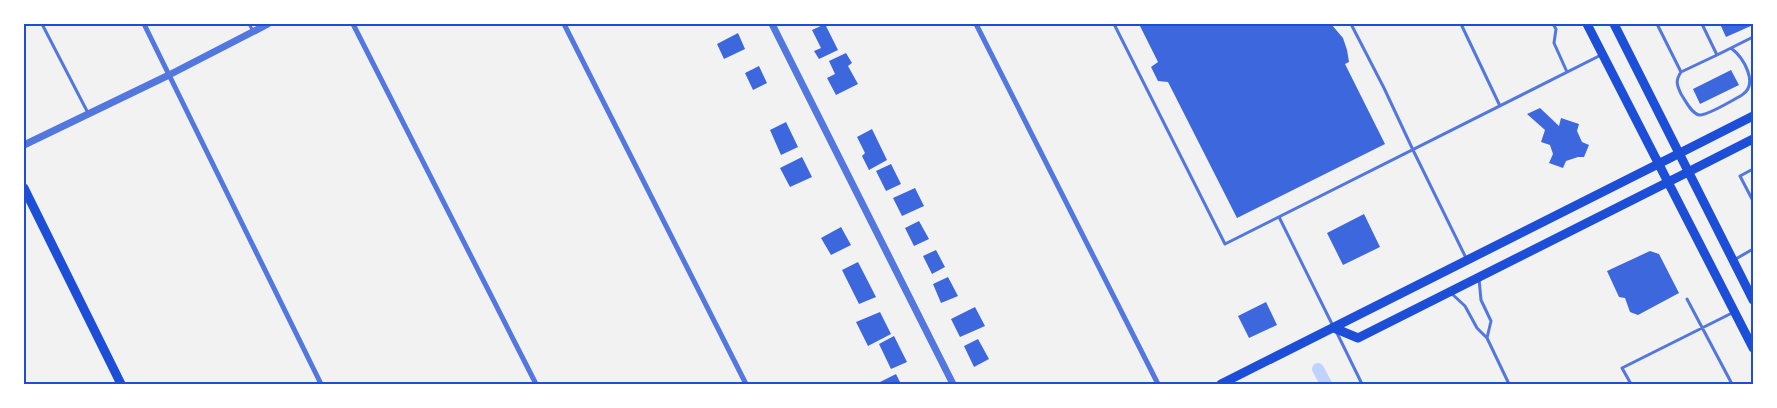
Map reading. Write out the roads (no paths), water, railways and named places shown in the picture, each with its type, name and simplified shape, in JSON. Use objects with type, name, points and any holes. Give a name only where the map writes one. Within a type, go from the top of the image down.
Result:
[{"type":"main road","points":[[1587,24],[1753,348]]},
{"type":"main road","points":[[1614,24],[1690,171],[1753,300]]},
{"type":"main road","points":[[1221,384],[1753,116]]},
{"type":"main road","points":[[1334,328],[1358,338],[1753,139]]},
{"type":"main road","points":[[24,188],[121,384]]},
{"type":"street","points":[[144,24],[321,384]]},
{"type":"street","points":[[24,145],[169,75],[251,27],[268,24]]},
{"type":"street","points":[[353,24],[536,384]]},
{"type":"street","points":[[564,24],[746,384]]},
{"type":"street","points":[[772,24],[953,384]]},
{"type":"street","points":[[976,24],[1158,384]]},
{"type":"lane","points":[[42,24],[88,113]]},
{"type":"lane","points":[[1114,24],[1226,244],[1603,54]]},
{"type":"lane","points":[[1351,24],[1401,122],[1412,150],[1467,260]]},
{"type":"lane","points":[[1461,24],[1500,106]]},
{"type":"lane","points":[[1553,24],[1556,29],[1554,43],[1567,72]]},
{"type":"lane","points":[[1657,24],[1681,72]]},
{"type":"lane","points":[[1702,24],[1717,55]]},
{"type":"lane","points":[[1731,48],[1737,52],[1747,68],[1749,86],[1747,92],[1706,113],[1699,115],[1693,112],[1677,85],[1677,78],[1681,72],[1753,37]]},
{"type":"lane","points":[[1753,169],[1740,176],[1753,201]]},
{"type":"lane","points":[[1279,217],[1362,384]]},
{"type":"lane","points":[[1734,260],[1753,250]]},
{"type":"lane","points":[[1479,277],[1481,300],[1491,321],[1487,338]]},
{"type":"lane","points":[[1450,292],[1464,306],[1476,328],[1487,338],[1509,384]]},
{"type":"lane","points":[[1687,299],[1732,384]]},
{"type":"lane","points":[[1631,384],[1622,368],[1735,312]]},
{"type":"waterway","points":[[1318,369],[1326,384]]}]
